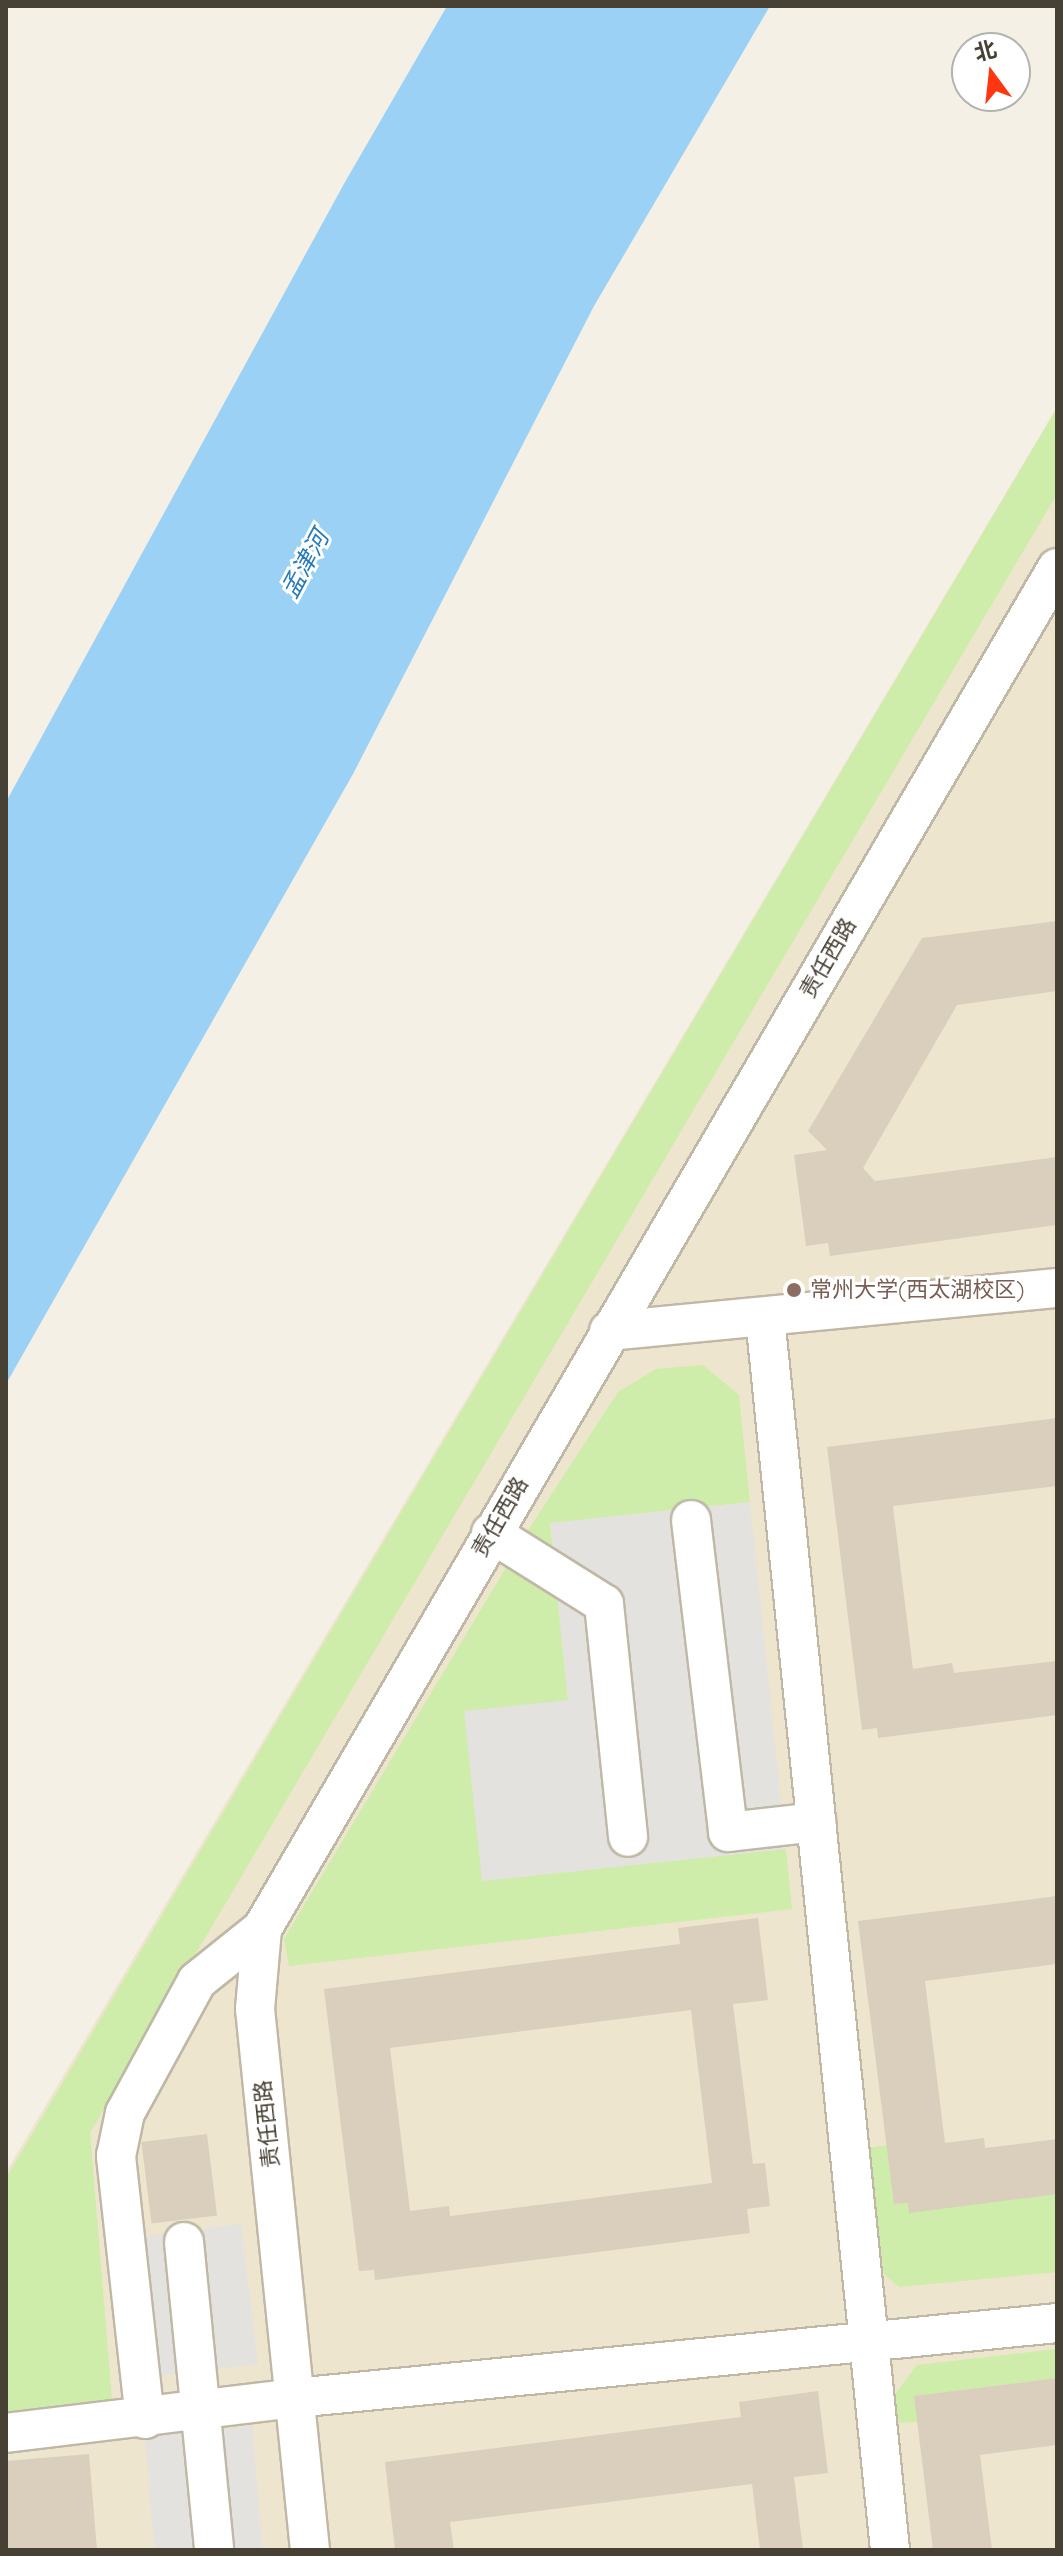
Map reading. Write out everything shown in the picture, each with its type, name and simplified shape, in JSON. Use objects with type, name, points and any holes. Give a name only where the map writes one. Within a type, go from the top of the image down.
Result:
[{"type":"lane","name":"责任西路","points":[[310,2550],[255,2009],[262,1929],[1057,568]]},
{"type":"lane","points":[[609,1331],[1057,1288]]},
{"type":"lane","points":[[765,1317],[890,2550]]},
{"type":"lane","points":[[691,1520],[728,1832],[816,1822]]},
{"type":"lane","points":[[491,1533],[604,1604],[628,1837]]},
{"type":"lane","points":[[145,2419],[116,2156],[122,2127],[197,1981],[262,1929]]},
{"type":"lane","points":[[184,2242],[214,2550]]},
{"type":"lane","points":[[6,2433],[145,2419],[295,2398],[1057,2323]]},
{"type":"shaded area","name":"常州大学(西太湖校区)","points":[[1057,407],[1057,2550],[6,2550],[6,2172]]},
{"type":"shaded area","points":[[750,1502],[786,1849],[482,1881],[464,1711],[568,1700],[550,1523]]},
{"type":"shaded area","points":[[241,2224],[258,2364],[154,2377],[137,2237]]},
{"type":"shaded area","points":[[252,2426],[263,2550],[154,2550],[144,2435]]},
{"type":"green space","points":[[1057,408],[1057,494],[90,2133],[112,2400],[6,2415],[6,2178]]},
{"type":"green space","points":[[703,1365],[739,1395],[750,1502],[551,1523],[553,1553],[525,1535],[618,1392],[656,1369]]},
{"type":"green space","points":[[511,1559],[556,1584],[568,1700],[482,1881],[786,1849],[792,1909],[289,1966],[284,1939]]},
{"type":"green space","points":[[887,2145],[894,2204],[1057,2194],[1057,2272],[899,2287],[884,2274],[868,2148]]},
{"type":"green space","points":[[1057,2349],[1057,2378],[915,2396],[917,2422],[897,2423],[895,2394],[917,2365]]},
{"type":"water","name":"孟津河","points":[[447,6],[770,6],[594,306],[353,774],[6,1384],[6,802],[345,182]]},
{"type":"building","points":[[1057,921],[1057,991],[957,1005],[863,1168],[875,1181],[1057,1157],[1057,1225],[830,1256],[828,1243],[806,1246],[794,1155],[827,1150],[808,1131],[922,938]]},
{"type":"building","points":[[1057,1418],[1057,1486],[893,1506],[913,1669],[952,1663],[954,1673],[1057,1661],[1057,1715],[878,1738],[877,1728],[862,1730],[827,1447]]},
{"type":"building","points":[[1057,1896],[1057,1964],[925,1981],[945,2143],[984,2138],[985,2148],[1057,2139],[1057,2194],[909,2213],[908,2203],[894,2204],[858,1921]]},
{"type":"building","points":[[758,1918],[768,2000],[733,2004],[753,2164],[765,2163],[770,2206],[747,2209],[750,2233],[375,2280],[374,2270],[359,2271],[324,1989],[680,1944],[678,1928]],"holes":[[[691,2010],[712,2183],[450,2216],[449,2206],[410,2211],[390,2048]]]},
{"type":"building","points":[[207,2134],[217,2215],[151,2223],[141,2142]]},
{"type":"building","points":[[1057,2378],[1057,2445],[980,2455],[992,2550],[933,2550],[914,2396]]},
{"type":"building","points":[[818,2391],[828,2473],[794,2477],[803,2550],[760,2550],[752,2484],[450,2522],[454,2550],[395,2550],[385,2462],[741,2417],[739,2402]]},
{"type":"building","points":[[89,2454],[97,2550],[6,2550],[6,2461]]},
{"type":"place","name":"常州大学(西太湖校区)","points":[[794,1290]]}]
